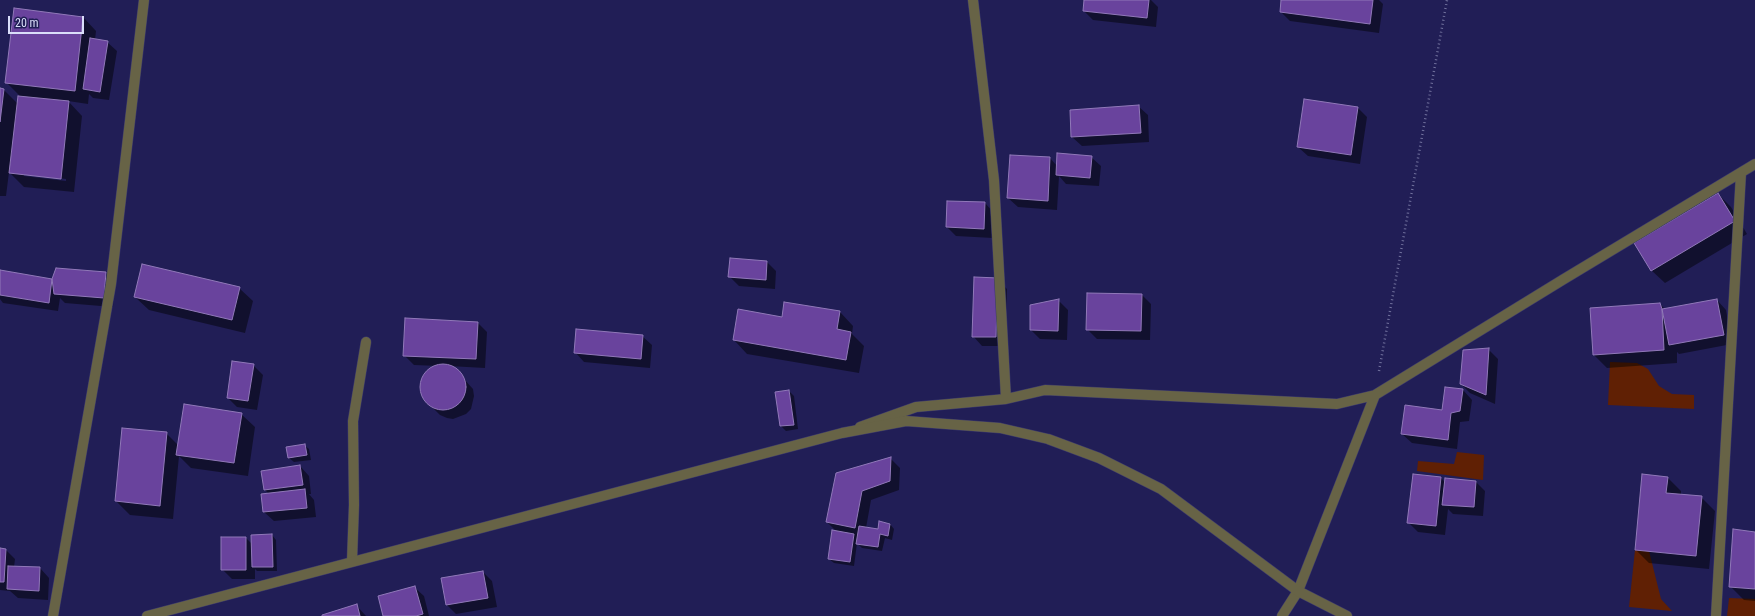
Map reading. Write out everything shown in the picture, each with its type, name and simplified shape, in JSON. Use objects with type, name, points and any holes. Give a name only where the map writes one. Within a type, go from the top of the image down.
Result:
[{"type":"street","points":[[53,616],[111,284],[144,0]]},
{"type":"street","points":[[973,0],[994,180],[1006,399]]},
{"type":"street","points":[[842,433],[916,407],[1006,399],[1045,390],[1337,404],[1375,395],[1755,164]]},
{"type":"street","points":[[1716,616],[1741,173]]},
{"type":"street","points":[[352,562],[354,505],[353,422],[366,342]]},
{"type":"street","points":[[1282,616],[1298,591],[1375,395]]},
{"type":"street","points":[[147,616],[842,433],[906,421],[1000,428],[1048,439],[1099,458],[1161,489],[1298,591],[1347,616]]},
{"type":"path","points":[[1375,395],[1447,0]]},
{"type":"shaded area","points":[[1610,362],[1637,363],[1648,369],[1659,386],[1672,394],[1694,395],[1694,409],[1608,405]]},
{"type":"shaded area","points":[[1457,452],[1484,455],[1483,480],[1417,471],[1418,461],[1454,464]]},
{"type":"shaded area","points":[[1635,550],[1649,551],[1661,599],[1672,611],[1629,607]]},
{"type":"shaded area","points":[[1729,598],[1755,599],[1755,616],[1727,616]]},
{"type":"building","points":[[1084,0],[1149,0],[1147,18],[1083,11]]},
{"type":"building","points":[[1281,0],[1373,0],[1370,24],[1280,12]]},
{"type":"building","points":[[14,8],[83,17],[75,91],[5,83]]},
{"type":"building","points":[[90,38],[108,41],[100,92],[83,89]]},
{"type":"building","points":[[0,88],[4,89],[0,122]]},
{"type":"building","points":[[18,96],[69,101],[61,179],[9,173]]},
{"type":"building","points":[[1304,99],[1358,107],[1351,155],[1297,147]]},
{"type":"building","points":[[1139,105],[1141,133],[1071,137],[1070,110]]},
{"type":"building","points":[[1057,153],[1092,156],[1090,178],[1056,175]]},
{"type":"building","points":[[1010,155],[1050,157],[1048,201],[1007,198]]},
{"type":"building","points":[[1718,193],[1735,221],[1651,271],[1634,243]]},
{"type":"building","points":[[947,201],[985,202],[984,229],[946,227]]},
{"type":"building","points":[[730,258],[767,261],[766,280],[728,277]]},
{"type":"building","points":[[142,264],[240,287],[232,320],[134,297]]},
{"type":"building","points":[[56,268],[106,272],[104,298],[54,294],[52,279]]},
{"type":"building","points":[[0,270],[52,279],[49,303],[0,295]]},
{"type":"building","points":[[974,277],[998,278],[996,337],[972,337]]},
{"type":"building","points":[[1087,293],[1142,294],[1141,331],[1086,330]]},
{"type":"building","points":[[1059,299],[1058,331],[1030,330],[1030,305]]},
{"type":"building","points":[[1717,299],[1724,335],[1669,345],[1662,309]]},
{"type":"building","points":[[784,302],[840,311],[837,329],[851,332],[846,360],[733,340],[738,309],[782,317]]},
{"type":"building","points":[[1660,303],[1662,309],[1664,350],[1593,355],[1590,308]]},
{"type":"building","points":[[405,318],[478,322],[476,359],[403,356]]},
{"type":"building","points":[[576,329],[643,335],[641,359],[574,353]]},
{"type":"building","points":[[1489,348],[1486,395],[1460,384],[1463,350]]},
{"type":"building","points":[[232,361],[254,364],[248,401],[227,398]]},
{"type":"building","points":[[443,364],[456,368],[462,374],[466,387],[462,400],[456,406],[443,410],[430,406],[424,400],[420,387],[424,374],[430,368]]},
{"type":"building","points":[[1445,387],[1463,389],[1460,411],[1451,413],[1448,440],[1401,434],[1405,405],[1442,410]]},
{"type":"building","points":[[789,390],[794,425],[780,426],[775,392]]},
{"type":"building","points":[[184,404],[242,413],[234,463],[176,455]]},
{"type":"building","points":[[122,428],[167,432],[160,506],[115,501]]},
{"type":"building","points":[[305,444],[307,455],[288,458],[286,447]]},
{"type":"building","points":[[891,457],[890,481],[862,491],[855,528],[826,522],[836,473]]},
{"type":"building","points":[[300,465],[303,485],[264,490],[261,471]]},
{"type":"building","points":[[1413,474],[1441,477],[1436,526],[1407,523]]},
{"type":"building","points":[[1642,474],[1668,477],[1666,493],[1702,496],[1696,556],[1635,550]]},
{"type":"building","points":[[1445,478],[1476,481],[1474,507],[1442,505]]},
{"type":"building","points":[[305,489],[307,508],[263,512],[261,494]]},
{"type":"building","points":[[879,521],[890,524],[888,536],[880,534],[878,547],[856,544],[859,526],[878,529]]},
{"type":"building","points":[[1733,529],[1755,532],[1755,589],[1729,587]]},
{"type":"building","points":[[832,530],[854,534],[850,562],[828,559]]},
{"type":"building","points":[[272,534],[273,567],[252,567],[251,535]]},
{"type":"building","points":[[221,537],[246,537],[246,570],[221,570]]},
{"type":"building","points":[[0,548],[6,549],[4,582],[0,582]]},
{"type":"building","points":[[8,566],[40,567],[39,591],[7,589]]},
{"type":"building","points":[[483,571],[488,598],[446,605],[441,578]]},
{"type":"building","points":[[415,586],[423,614],[416,616],[383,616],[378,596]]},
{"type":"building","points":[[357,604],[360,616],[322,616],[322,615]]}]
